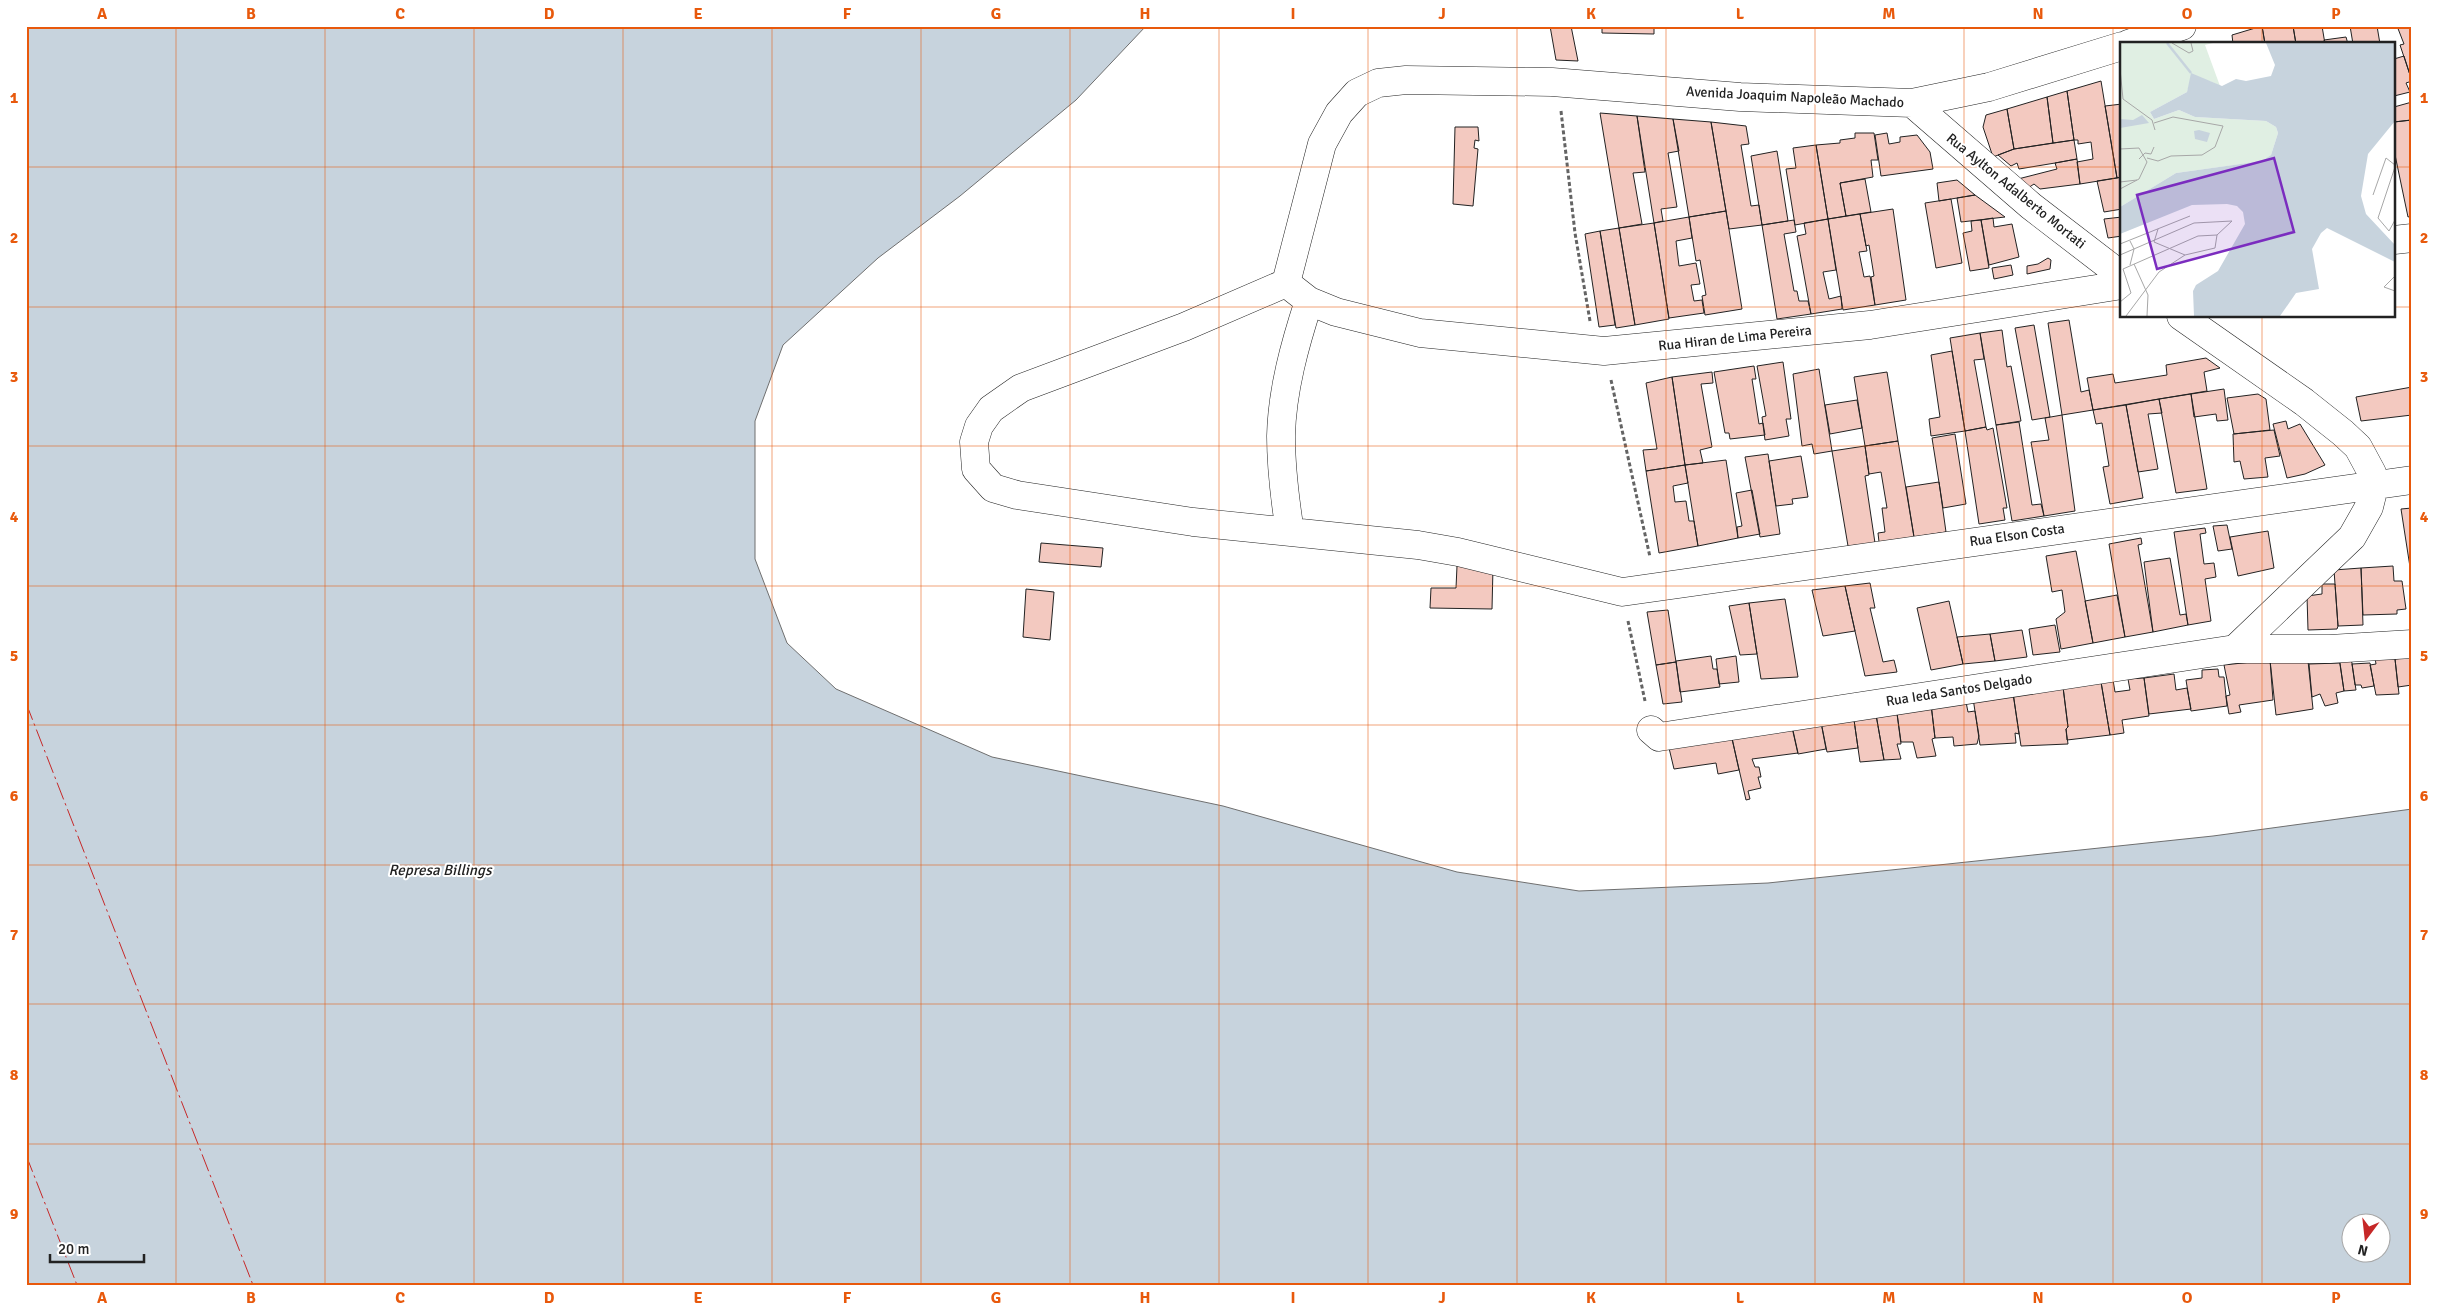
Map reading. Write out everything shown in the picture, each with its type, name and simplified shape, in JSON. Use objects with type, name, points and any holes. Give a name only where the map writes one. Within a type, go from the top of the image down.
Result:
[{"type":"street","points":[[2134,42],[2182,26]]},
{"type":"street","name":"Avenida Joaquim Napoleão Machado","points":[[1286,283],[1322,144],[1339,113],[1357,93],[1378,83],[1406,80],[1552,82],[1740,97],[1912,103],[1989,87],[2120,47]]},
{"type":"street","name":"Rua Aylton Adalberto Mortati","points":[[1912,103],[2031,206],[2120,274]]},
{"type":"street","points":[[2396,240],[2412,238]]},
{"type":"street","points":[[1286,283],[1184,327],[1021,388],[991,409],[980,426],[974,442],[976,469],[993,488],[1017,495],[1193,522],[1418,545],[1458,552],[1622,592]]},
{"type":"street","name":"Rua Hiran de Lima Pereira","points":[[1286,283],[1309,301],[1352,317],[1420,333],[1604,351],[1870,325],[2120,285]]},
{"type":"street","points":[[1290,532],[1283,484],[1281,435],[1286,388],[1309,301]]},
{"type":"street","points":[[2184,318],[2304,402],[2343,433],[2358,447],[2372,473],[2374,487],[2369,506],[2352,537],[2235,649]]},
{"type":"street","name":"Rua Elson Costa","points":[[1622,592],[2106,522],[2374,487],[2412,480]]},
{"type":"street","name":"Rua Ieda Santos Delgado","points":[[1651,730],[1659,737],[2235,649],[2330,649],[2412,644]]},
{"type":"path","points":[[1552,82],[1561,111],[1575,233],[1592,328],[1604,351],[1652,566],[1622,592],[1651,730]]},
{"type":"water","name":"Represa Billings","points":[[26,26],[1146,26],[1076,100],[960,196],[878,258],[783,345],[755,421],[755,559],[787,643],[836,689],[992,757],[1223,806],[1457,872],[1579,891],[1768,883],[2213,836],[2412,809],[2412,1285],[26,1285]]},
{"type":"building","points":[[1550,26],[1571,26],[1578,61],[1556,60]]},
{"type":"building","points":[[1602,26],[1654,26],[1654,34],[1602,33]]},
{"type":"building","points":[[2262,26],[2265,42],[2233,42],[2232,35]]},
{"type":"building","points":[[2262,26],[2293,26],[2296,42],[2265,42]]},
{"type":"building","points":[[2293,26],[2322,26],[2325,42],[2296,42]]},
{"type":"building","points":[[2350,26],[2377,26],[2380,42],[2353,42]]},
{"type":"building","points":[[2397,26],[2412,26],[2412,81],[2400,45],[2404,44]]},
{"type":"building","points":[[2346,37],[2347,42],[2324,42],[2324,40]]},
{"type":"building","points":[[2404,56],[2412,81],[2406,83],[2410,92],[2396,96],[2396,58]]},
{"type":"building","points":[[2101,81],[2117,178],[2080,184],[2077,162],[2093,159],[2091,142],[2078,144],[2078,140],[2074,140],[2067,91]]},
{"type":"building","points":[[2067,91],[2074,140],[2053,143],[2047,97]]},
{"type":"building","points":[[2047,97],[2053,143],[2014,149],[2007,109]]},
{"type":"building","points":[[2412,102],[2412,120],[2396,122],[2396,106]]},
{"type":"building","points":[[2120,104],[2120,177],[2117,178],[2105,106]]},
{"type":"building","points":[[2007,109],[2014,149],[1993,157],[1983,127],[1986,115]]},
{"type":"building","points":[[1600,113],[1637,116],[1645,172],[1633,173],[1642,224],[1619,228]]},
{"type":"building","points":[[1637,116],[1673,119],[1679,151],[1668,153],[1677,207],[1661,209],[1663,221],[1654,223]]},
{"type":"building","points":[[1673,119],[1711,122],[1726,211],[1689,217]]},
{"type":"building","points":[[2411,120],[2412,216],[2408,217],[2396,160],[2396,122]]},
{"type":"building","points":[[1711,122],[1746,126],[1749,144],[1741,145],[1751,206],[1759,205],[1762,225],[1729,229]]},
{"type":"building","points":[[1455,127],[1478,127],[1479,141],[1475,140],[1474,148],[1478,149],[1473,206],[1453,204]]},
{"type":"building","points":[[1855,133],[1874,133],[1878,160],[1871,160],[1873,177],[1840,183],[1846,216],[1828,219],[1816,145],[1840,143],[1840,140],[1855,138]]},
{"type":"building","points":[[1887,133],[1889,144],[1900,142],[1900,137],[1917,135],[1930,152],[1933,169],[1881,176],[1875,135]]},
{"type":"building","points":[[2074,140],[2077,159],[2019,169],[2017,163],[2011,166],[1998,155],[2014,149]]},
{"type":"building","points":[[1816,145],[1828,219],[1795,225],[1786,169],[1796,168],[1793,148]]},
{"type":"building","points":[[1777,151],[1788,221],[1762,225],[1751,156]]},
{"type":"building","points":[[2077,159],[2080,184],[2040,189],[2034,184],[2028,188],[2018,179],[2057,169],[2055,163]]},
{"type":"building","points":[[2120,177],[2120,209],[2104,212],[2097,181]]},
{"type":"building","points":[[1865,179],[1871,212],[1846,216],[1840,183]]},
{"type":"building","points":[[1957,180],[1975,195],[1939,201],[1937,183]]},
{"type":"building","points":[[1975,195],[2005,217],[1961,222],[1957,198]]},
{"type":"building","points":[[1951,199],[1962,263],[1936,268],[1925,203]]},
{"type":"building","points":[[1893,209],[1906,300],[1875,305],[1871,277],[1874,276],[1869,245],[1866,246],[1860,214]]},
{"type":"building","points":[[1726,211],[1742,309],[1705,315],[1702,296],[1706,295],[1700,260],[1696,261],[1689,217]]},
{"type":"building","points":[[1860,214],[1867,251],[1859,252],[1864,277],[1870,276],[1875,305],[1843,310],[1828,219]]},
{"type":"building","points":[[1689,217],[1692,238],[1676,241],[1679,266],[1696,263],[1700,284],[1691,285],[1694,301],[1702,300],[1704,313],[1669,318],[1654,223]]},
{"type":"building","points":[[2120,217],[2120,236],[2108,238],[2104,219]]},
{"type":"building","points":[[1993,218],[1994,227],[2012,224],[2019,257],[1989,265],[1981,220]]},
{"type":"building","points":[[1828,219],[1836,270],[1823,272],[1829,299],[1841,296],[1842,309],[1811,314],[1797,236],[1806,234],[1804,223]]},
{"type":"building","points":[[1794,220],[1796,232],[1784,234],[1794,291],[1797,291],[1799,301],[1808,301],[1811,314],[1777,319],[1762,225]]},
{"type":"building","points":[[1981,220],[1989,268],[1970,271],[1963,233],[1972,231],[1971,221]]},
{"type":"building","points":[[1654,223],[1669,319],[1635,325],[1619,228]]},
{"type":"building","points":[[1619,228],[1635,325],[1616,328],[1600,231]]},
{"type":"building","points":[[1600,231],[1615,325],[1599,327],[1585,234]]},
{"type":"building","points":[[2048,258],[2051,260],[2050,269],[2027,274],[2027,266],[2038,264]]},
{"type":"building","points":[[2011,265],[2013,275],[1994,279],[1992,268]]},
{"type":"building","points":[[2069,320],[2081,392],[2089,390],[2093,410],[2062,415],[2048,323]]},
{"type":"building","points":[[2034,325],[2050,417],[2032,420],[2015,328]]},
{"type":"building","points":[[2002,330],[2007,367],[2011,366],[2021,421],[1996,425],[1980,333]]},
{"type":"building","points":[[1980,333],[1984,359],[1974,360],[1986,427],[1965,431],[1950,338]]},
{"type":"building","points":[[1952,351],[1965,431],[1931,436],[1929,419],[1940,417],[1931,355]]},
{"type":"building","points":[[2206,358],[2220,368],[2204,372],[2207,391],[2093,410],[2087,378],[2113,374],[2115,383],[2167,375],[2166,365]]},
{"type":"building","points":[[1783,362],[1791,419],[1786,419],[1789,436],[1765,440],[1762,417],[1766,416],[1757,366]]},
{"type":"building","points":[[1754,366],[1756,379],[1752,379],[1759,424],[1763,423],[1765,435],[1730,439],[1729,433],[1725,433],[1714,372]]},
{"type":"building","points":[[1819,369],[1832,451],[1814,454],[1812,444],[1802,446],[1793,374]]},
{"type":"building","points":[[1712,372],[1713,383],[1701,384],[1712,447],[1700,450],[1703,463],[1685,465],[1672,377]]},
{"type":"building","points":[[1887,372],[1898,441],[1865,446],[1854,377]]},
{"type":"building","points":[[1672,377],[1685,465],[1646,471],[1643,450],[1657,449],[1646,383]]},
{"type":"building","points":[[2412,387],[2412,415],[2361,421],[2356,397]]},
{"type":"building","points":[[2224,389],[2228,420],[2217,421],[2216,414],[2194,417],[2191,394]]},
{"type":"building","points":[[2191,394],[2207,489],[2176,493],[2159,399]]},
{"type":"building","points":[[2258,394],[2266,399],[2270,430],[2234,434],[2227,398]]},
{"type":"building","points":[[2159,399],[2162,413],[2148,414],[2158,469],[2138,472],[2126,405]]},
{"type":"building","points":[[1857,400],[1862,428],[1830,434],[1825,405]]},
{"type":"building","points":[[2126,405],[2143,498],[2110,504],[2103,467],[2109,466],[2102,423],[2096,424],[2093,410]]},
{"type":"building","points":[[2062,415],[2075,511],[2044,516],[2031,442],[2049,440],[2045,418]]},
{"type":"building","points":[[2286,421],[2288,429],[2300,424],[2325,465],[2305,474],[2287,478],[2273,424]]},
{"type":"building","points":[[2019,422],[2032,505],[2041,504],[2044,516],[2012,521],[1996,425]]},
{"type":"building","points":[[1986,427],[1987,430],[1993,428],[2007,508],[2003,508],[2005,520],[1979,524],[1965,431]]},
{"type":"building","points":[[2274,430],[2280,456],[2265,458],[2268,477],[2244,479],[2240,461],[2234,462],[2233,434]]},
{"type":"building","points":[[1955,434],[1966,504],[1943,508],[1932,438]]},
{"type":"building","points":[[1898,441],[1914,537],[1879,542],[1878,533],[1885,532],[1882,508],[1887,508],[1881,472],[1869,474],[1865,446]]},
{"type":"building","points":[[1865,446],[1869,475],[1865,476],[1875,543],[1848,546],[1832,451]]},
{"type":"building","points":[[1768,454],[1780,534],[1760,537],[1745,457]]},
{"type":"building","points":[[1801,456],[1808,497],[1792,499],[1793,504],[1776,506],[1769,461]]},
{"type":"building","points":[[1726,460],[1738,538],[1698,546],[1685,465]]},
{"type":"building","points":[[1685,465],[1688,483],[1673,486],[1675,502],[1686,501],[1689,521],[1694,521],[1698,546],[1659,553],[1646,471]]},
{"type":"building","points":[[1939,482],[1946,532],[1914,537],[1906,487]]},
{"type":"building","points":[[1752,490],[1760,534],[1738,538],[1737,527],[1742,526],[1736,493]]},
{"type":"building","points":[[2412,508],[2412,580],[2401,509]]},
{"type":"building","points":[[2227,525],[2232,549],[2218,551],[2213,526]]},
{"type":"building","points":[[2205,528],[2206,533],[2200,534],[2204,564],[2214,563],[2216,577],[2205,579],[2211,621],[2188,625],[2174,532]]},
{"type":"building","points":[[2268,531],[2274,568],[2238,576],[2230,537]]},
{"type":"building","points":[[2141,538],[2142,544],[2138,545],[2153,632],[2125,637],[2109,544]]},
{"type":"building","points":[[1041,543],[1103,548],[1101,567],[1039,562]]},
{"type":"building","points":[[2076,551],[2093,643],[2061,649],[2056,619],[2065,612],[2062,590],[2052,592],[2046,556]]},
{"type":"building","points":[[2170,558],[2180,615],[2186,614],[2188,625],[2153,632],[2144,562]]},
{"type":"building","points":[[1457,566],[1493,567],[1492,609],[1430,608],[1431,588],[1456,588]]},
{"type":"building","points":[[2393,566],[2394,581],[2402,581],[2406,609],[2397,610],[2397,614],[2363,615],[2361,568]]},
{"type":"building","points":[[2361,568],[2363,625],[2338,626],[2334,570]]},
{"type":"building","points":[[1870,583],[1875,608],[1870,608],[1883,662],[1894,660],[1897,672],[1865,676],[1845,586]]},
{"type":"building","points":[[2322,584],[2335,584],[2338,626],[2337,629],[2308,630],[2307,596],[2322,594]]},
{"type":"building","points":[[1845,586],[1855,631],[1823,636],[1812,590]]},
{"type":"building","points":[[1026,589],[1054,592],[1050,640],[1023,637]]},
{"type":"building","points":[[2117,595],[2125,637],[2093,643],[2085,601]]},
{"type":"building","points":[[1785,599],[1798,677],[1761,679],[1749,603]]},
{"type":"building","points":[[1949,601],[1963,664],[1931,670],[1917,608]]},
{"type":"building","points":[[1749,603],[1757,654],[1740,655],[1729,606]]},
{"type":"building","points":[[1668,610],[1676,662],[1656,665],[1647,612]]},
{"type":"building","points":[[2055,625],[2060,652],[2033,655],[2029,629]]},
{"type":"building","points":[[2022,630],[2027,657],[1995,661],[1990,634]]},
{"type":"building","points":[[1990,634],[1995,661],[1963,664],[1957,637]]},
{"type":"building","points":[[1711,656],[1713,669],[1717,669],[1720,687],[1680,692],[1676,661]]},
{"type":"building","points":[[1736,656],[1739,682],[1719,684],[1716,659]]},
{"type":"building","points":[[2351,657],[2356,690],[2344,691],[2339,658]]},
{"type":"building","points":[[2412,657],[2412,685],[2398,687],[2395,659]]},
{"type":"building","points":[[2375,658],[2395,659],[2399,694],[2376,695],[2370,665],[2376,664]]},
{"type":"building","points":[[2270,660],[2273,700],[2239,705],[2241,712],[2229,714],[2226,696],[2230,695],[2224,665]]},
{"type":"building","points":[[2270,660],[2308,661],[2313,709],[2276,715]]},
{"type":"building","points":[[1676,662],[1682,702],[1663,704],[1656,665]]},
{"type":"building","points":[[2340,663],[2344,691],[2336,693],[2338,703],[2325,706],[2320,694],[2312,697],[2309,664]]},
{"type":"building","points":[[2370,663],[2374,686],[2362,688],[2361,685],[2355,685],[2352,664]]},
{"type":"building","points":[[2218,669],[2219,677],[2224,677],[2227,706],[2191,711],[2186,680],[2202,678],[2202,670]]},
{"type":"building","points":[[2174,674],[2176,690],[2187,688],[2191,709],[2149,714],[2144,678]]},
{"type":"building","points":[[2144,678],[2149,716],[2122,720],[2124,733],[2110,735],[2101,682],[2113,680],[2115,692],[2130,690],[2128,679]]},
{"type":"building","points":[[2101,682],[2110,735],[2067,740],[2066,729],[2068,727],[2063,687]]},
{"type":"building","points":[[2063,687],[2068,744],[2021,746],[2013,693]]},
{"type":"building","points":[[2013,693],[2019,734],[2015,733],[2016,743],[1980,745],[1973,698]]},
{"type":"building","points":[[1966,702],[1968,712],[1975,711],[1979,736],[1977,744],[1954,746],[1953,737],[1935,738],[1931,704]]},
{"type":"building","points":[[1931,704],[1935,738],[1932,739],[1936,756],[1917,758],[1913,742],[1901,742],[1896,706]]},
{"type":"building","points":[[1896,706],[1901,744],[1897,744],[1901,759],[1884,760],[1875,709]]},
{"type":"building","points":[[1875,709],[1884,760],[1860,762],[1853,713]]},
{"type":"building","points":[[1853,713],[1858,748],[1827,752],[1820,717]]},
{"type":"building","points":[[1820,717],[1826,749],[1798,754],[1791,723]]},
{"type":"building","points":[[1792,726],[1798,753],[1752,759],[1755,767],[1759,767],[1761,777],[1758,777],[1761,788],[1748,791],[1750,799],[1746,800],[1731,734]]},
{"type":"building","points":[[1731,734],[1739,770],[1718,774],[1716,763],[1674,769],[1669,748]]},
{"type":"power","points":[[26,703],[253,1285]]},
{"type":"power","points":[[26,1155],[77,1285]]}]
